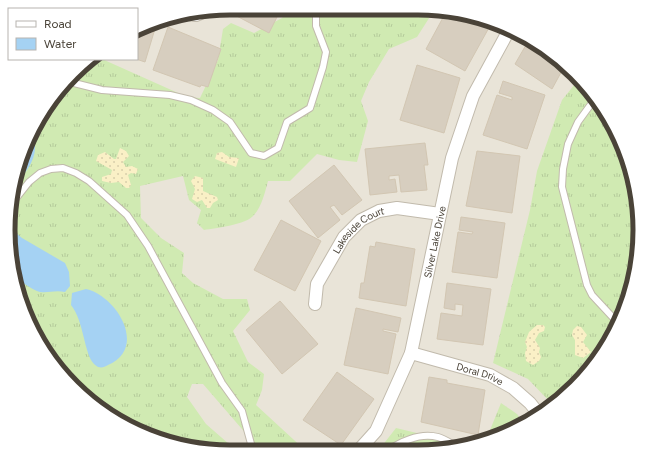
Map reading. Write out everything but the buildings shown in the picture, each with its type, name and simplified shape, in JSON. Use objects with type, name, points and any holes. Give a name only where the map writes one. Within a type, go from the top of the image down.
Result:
[{"type":"street","name":"Silver Lake Drive","points":[[363,445],[376,431],[411,353],[452,158],[473,96],[507,34]]},
{"type":"street","name":"Lakeside Court","points":[[315,304],[317,284],[344,237],[361,220],[378,211],[397,208],[440,214]]},
{"type":"street","name":"Doral Drive","points":[[411,353],[490,375],[513,388],[536,410]]},
{"type":"lane","points":[[73,83],[102,90],[170,95],[191,100],[214,110],[230,122],[251,153],[264,156],[278,148],[287,122],[310,108],[323,67],[326,52],[316,26],[316,15]]},
{"type":"lane","points":[[592,103],[578,122],[568,144],[563,169],[562,187],[587,285],[592,295],[614,319]]},
{"type":"lane","points":[[18,196],[29,182],[40,173],[50,169],[63,168],[76,173],[89,181],[127,214],[148,246],[222,383],[242,412],[251,445]]},
{"type":"lane","points":[[396,445],[404,440],[417,437],[438,437],[449,443]]},
{"type":"shaded area","points":[[216,15],[432,15],[474,22],[500,31],[526,44],[560,68],[589,99],[611,135],[626,174],[633,216],[633,244],[629,272],[622,299],[604,338],[580,372],[549,401],[513,423],[474,438],[432,445],[216,445],[188,441],[161,434],[135,423],[111,409],[88,392],[59,361],[44,338],[31,312],[22,286],[15,244],[15,216],[22,174],[31,148],[44,122],[59,99],[88,68],[98,60],[138,60],[138,36],[174,22]]},
{"type":"green space","points":[[284,15],[431,15],[417,37],[389,49],[369,82],[361,101],[368,121],[357,162],[339,160],[317,154],[290,181],[268,181],[263,199],[254,215],[250,218],[238,224],[204,230],[197,223],[201,210],[189,200],[183,176],[140,186],[141,218],[161,238],[184,253],[182,273],[193,283],[223,299],[247,299],[250,310],[233,331],[248,362],[264,374],[262,390],[256,405],[299,445],[256,445],[203,384],[192,384],[187,397],[206,424],[230,445],[216,445],[174,438],[135,423],[99,401],[68,372],[44,338],[26,299],[19,272],[15,244],[15,216],[22,174],[31,148],[51,111],[68,88],[98,60],[104,60],[187,97],[200,98],[218,60],[223,29],[231,23],[254,33],[282,18]]},
{"type":"green space","points":[[575,83],[589,99],[611,135],[622,161],[629,188],[633,216],[633,244],[626,286],[611,325],[589,361],[560,392],[549,401],[528,379],[493,363],[530,210],[537,171],[562,100]]},
{"type":"green space","points":[[501,403],[517,414],[520,419],[500,429],[489,433]]},
{"type":"green space","points":[[396,428],[454,442],[432,445],[383,445]]},
{"type":"sand","points":[[120,148],[126,151],[129,156],[123,162],[126,167],[132,166],[138,169],[136,174],[131,173],[128,175],[131,185],[129,188],[126,188],[119,182],[111,183],[102,181],[102,177],[111,174],[112,170],[96,161],[98,155],[105,152],[116,159]]},
{"type":"sand","points":[[222,152],[229,157],[239,158],[236,167],[215,159],[217,153]]},
{"type":"sand","points":[[195,176],[203,178],[203,191],[217,197],[218,200],[213,203],[210,208],[207,208],[202,200],[197,202],[192,199],[195,189],[191,181]]},
{"type":"sand","points":[[537,325],[543,325],[545,327],[544,331],[539,333],[535,340],[540,348],[539,352],[541,357],[539,361],[533,365],[526,361],[525,353],[527,347],[525,342],[529,332]]},
{"type":"sand","points":[[577,326],[581,327],[587,335],[583,342],[591,352],[583,358],[575,355],[575,340],[572,335],[573,330]]},
{"type":"water","points":[[33,144],[35,146],[34,157],[21,176]]},
{"type":"water","points":[[15,232],[22,238],[65,263],[69,272],[70,286],[65,292],[40,292],[21,282],[15,244]]},
{"type":"water","points":[[86,289],[108,301],[124,323],[127,335],[126,347],[120,357],[103,367],[96,366],[91,359],[79,320],[71,305],[72,293]]}]
